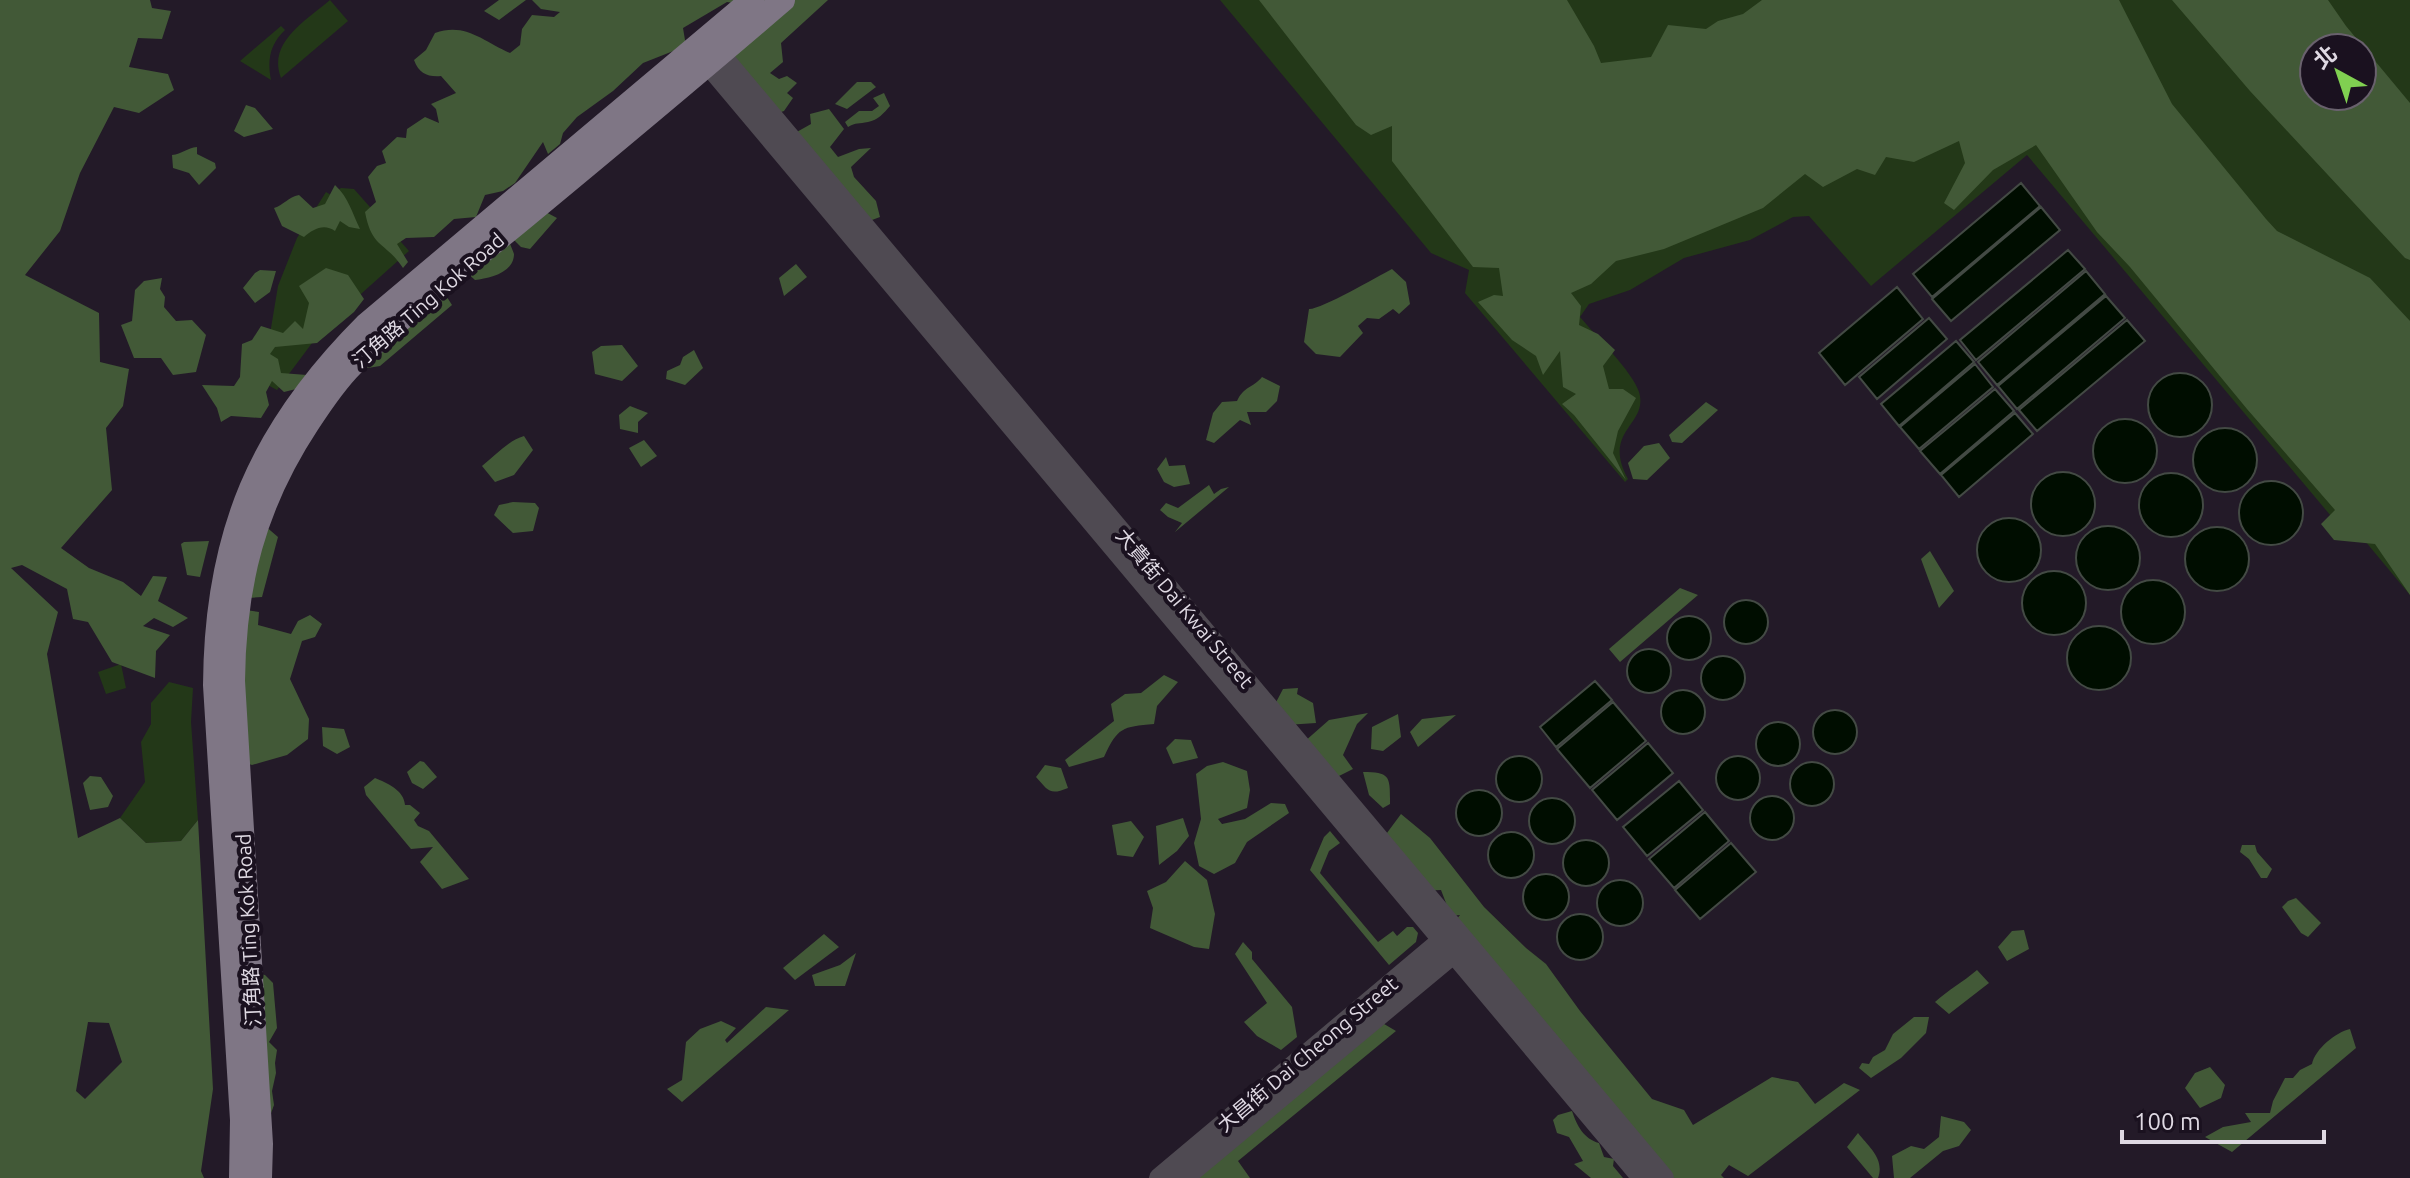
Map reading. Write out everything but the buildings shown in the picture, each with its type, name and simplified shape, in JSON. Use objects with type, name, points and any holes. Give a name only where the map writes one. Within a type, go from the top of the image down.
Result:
[{"type":"main road","name":"汀角路 Ting Kok Road","points":[[260,1178],[261,1144],[233,681],[234,630],[241,581],[265,501],[301,433],[351,366],[391,327],[707,51],[752,0]]},
{"type":"main road","name":"汀角路 Ting Kok Road","points":[[241,1178],[242,1120],[215,649],[226,567],[247,496],[273,441],[307,390],[357,333],[707,51],[783,0]]},
{"type":"street","name":"大貴街 Dai Kwai Street","points":[[707,51],[1454,941],[1664,1178]]},
{"type":"street","name":"大貴街 Dai Kwai Street","points":[[1454,941],[1642,1178]]},
{"type":"street","name":"大昌街 Dai Cheong Street","points":[[1159,1178],[1454,941]]},
{"type":"street","name":"大昌街 Dai Cheong Street","points":[[1184,1178],[1454,941]]},
{"type":"green space","points":[[0,0],[150,0],[152,8],[171,11],[162,39],[138,38],[129,67],[168,74],[174,90],[139,113],[114,107],[80,173],[60,231],[25,275],[99,313],[100,362],[129,369],[123,406],[106,428],[112,490],[61,548],[89,568],[123,582],[141,596],[153,576],[167,577],[158,601],[188,618],[173,627],[154,618],[143,626],[170,635],[156,651],[155,678],[112,662],[88,622],[73,619],[67,589],[22,565],[11,568],[58,612],[47,654],[78,838],[120,818],[146,843],[181,841],[198,820],[213,1089],[201,1171],[204,1178],[0,1178]],"holes":[[[88,1022],[109,1023],[122,1062],[85,1099],[76,1091]]]},
{"type":"green space","points":[[330,0],[348,21],[281,78],[278,65],[284,43]]},
{"type":"green space","points":[[499,0],[526,0],[499,20],[484,11]]},
{"type":"green space","points":[[532,0],[740,0],[740,4],[727,2],[683,28],[686,46],[643,63],[613,91],[577,117],[563,133],[560,144],[548,154],[543,142],[515,183],[503,191],[485,195],[476,217],[454,219],[434,237],[406,238],[397,244],[408,262],[403,268],[371,233],[365,212],[376,202],[368,177],[377,166],[386,163],[382,151],[397,137],[406,138],[407,129],[425,117],[439,123],[436,109],[431,104],[456,93],[441,76],[421,71],[414,60],[426,50],[435,33],[446,30],[474,34],[510,53],[520,45],[522,29],[532,15],[554,17],[560,12],[541,9]]},
{"type":"green space","points":[[761,0],[828,0],[781,43],[783,62],[770,73],[779,79],[787,76],[797,83],[787,93],[793,98],[784,111],[769,116],[717,47]]},
{"type":"green space","points":[[1220,0],[2410,0],[2410,595],[2360,535],[2352,541],[2027,155],[1871,286],[1809,216],[1793,217],[1750,240],[1684,258],[1630,290],[1589,304],[1580,317],[1622,364],[1639,392],[1638,413],[1622,439],[1620,449],[1621,463],[1628,479],[1625,482],[1465,293],[1469,270],[1431,253]]},
{"type":"green space","points":[[1259,0],[1567,0],[1601,63],[1651,57],[1668,25],[1706,29],[1718,21],[1743,14],[1762,0],[2119,0],[2172,104],[2266,219],[2277,231],[2370,278],[2410,321],[2410,595],[2375,544],[2334,540],[2321,524],[2335,510],[2097,232],[2036,145],[1993,170],[1954,210],[1944,203],[1965,163],[1959,141],[1914,162],[1886,157],[1875,175],[1857,169],[1823,187],[1805,174],[1763,208],[1664,249],[1616,261],[1591,284],[1571,293],[1581,306],[1579,325],[1598,334],[1615,350],[1603,366],[1609,389],[1623,389],[1636,398],[1618,431],[1613,453],[1626,480],[1562,404],[1576,394],[1563,387],[1560,351],[1543,375],[1536,356],[1512,340],[1478,302],[1494,295],[1503,296],[1499,268],[1473,267],[1392,161],[1392,126],[1371,135],[1356,125]]},
{"type":"green space","points":[[2172,0],[2328,0],[2351,32],[2298,32],[2298,112],[2378,112],[2378,64],[2410,103],[2410,260],[2250,91]]},
{"type":"green space","points":[[281,26],[285,30],[271,53],[271,80],[240,61]]},
{"type":"green space","points":[[857,82],[871,82],[876,87],[847,109],[835,104]]},
{"type":"green space","points":[[884,93],[890,106],[883,114],[872,121],[848,127],[845,122],[859,111],[872,111],[879,106],[873,98]]},
{"type":"green space","points":[[246,105],[255,108],[273,129],[244,137],[234,131]]},
{"type":"green space","points":[[829,109],[844,129],[830,147],[838,157],[871,148],[851,167],[854,177],[876,201],[880,217],[864,223],[795,133],[811,124],[810,114]]},
{"type":"green space","points":[[197,147],[197,154],[215,163],[216,168],[199,185],[189,173],[173,168],[172,155]]},
{"type":"green space","points":[[335,185],[347,200],[360,229],[340,221],[335,231],[327,227],[319,228],[304,237],[282,226],[274,208],[299,195],[313,208],[325,204]]},
{"type":"green space","points":[[341,188],[354,189],[409,251],[324,327],[277,390],[262,382],[278,286],[297,238],[326,192],[331,195]]},
{"type":"green space","points":[[540,209],[557,218],[530,249],[521,247],[512,238]]},
{"type":"green space","points":[[509,241],[514,254],[505,270],[475,280],[466,272]]},
{"type":"green space","points":[[796,264],[807,277],[784,296],[779,278]]},
{"type":"green space","points":[[326,268],[348,275],[364,299],[354,312],[317,343],[275,347],[270,354],[278,359],[281,373],[307,375],[296,389],[284,392],[272,381],[266,392],[269,405],[261,418],[231,416],[221,422],[217,408],[202,385],[234,386],[240,377],[242,344],[252,340],[261,326],[283,333],[295,321],[303,329],[309,303],[299,286]]},
{"type":"green space","points":[[1392,269],[1406,282],[1410,304],[1399,314],[1393,309],[1379,319],[1367,318],[1358,326],[1363,333],[1340,357],[1316,354],[1304,342],[1309,309],[1336,299]]},
{"type":"green space","points":[[260,270],[276,271],[270,292],[255,303],[243,288]]},
{"type":"green space","points":[[162,278],[160,289],[165,297],[164,307],[176,321],[192,320],[206,335],[196,372],[173,375],[161,358],[134,358],[121,325],[132,321],[135,290],[144,281]]},
{"type":"green space","points":[[445,294],[452,305],[380,366],[368,368],[353,359]]},
{"type":"green space","points":[[622,345],[638,366],[622,381],[595,374],[592,352],[601,346]]},
{"type":"green space","points":[[694,350],[703,368],[685,385],[666,379],[667,371],[680,365],[683,357]]},
{"type":"green space","points":[[1262,377],[1280,386],[1277,401],[1266,412],[1247,412],[1251,425],[1240,420],[1214,443],[1206,440],[1213,413],[1222,402],[1237,401]]},
{"type":"green space","points":[[1706,402],[1718,410],[1682,443],[1672,442],[1669,435]]},
{"type":"green space","points":[[630,406],[648,413],[638,422],[638,433],[620,429],[619,415]]},
{"type":"green space","points":[[524,436],[533,450],[514,475],[495,482],[482,466]]},
{"type":"green space","points":[[644,440],[657,456],[641,467],[629,448]]},
{"type":"green space","points":[[1659,443],[1670,458],[1647,480],[1633,479],[1628,463],[1644,446]]},
{"type":"green space","points":[[1166,457],[1169,466],[1185,465],[1190,484],[1174,487],[1164,482],[1157,469]]},
{"type":"green space","points":[[1209,485],[1214,494],[1229,487],[1175,532],[1182,523],[1160,510],[1166,503],[1178,508]]},
{"type":"green space","points":[[535,503],[539,508],[533,531],[513,533],[494,515],[499,505]]},
{"type":"green space","points":[[264,525],[278,537],[262,597],[248,598]]},
{"type":"green space","points":[[209,541],[200,577],[187,575],[181,544]]},
{"type":"green space","points":[[1930,551],[1954,591],[1939,608],[1921,559]]},
{"type":"green space","points":[[1680,588],[1698,595],[1620,662],[1609,649]]},
{"type":"green space","points":[[246,610],[259,612],[258,625],[291,634],[298,621],[310,615],[322,624],[315,637],[302,641],[290,679],[309,719],[308,739],[287,755],[252,765],[229,757]]},
{"type":"green space","points":[[121,664],[126,688],[106,694],[98,672]]},
{"type":"green space","points":[[1164,675],[1178,682],[1157,706],[1154,724],[1122,730],[1104,757],[1069,767],[1065,760],[1114,721],[1111,704],[1125,694],[1141,693]]},
{"type":"green space","points":[[169,682],[193,688],[191,722],[198,820],[181,841],[146,843],[120,818],[145,782],[141,742],[151,724],[151,703]]},
{"type":"green space","points":[[1298,688],[1297,694],[1313,703],[1316,723],[1286,725],[1272,710],[1283,689]]},
{"type":"green space","points":[[1368,713],[1357,724],[1343,755],[1353,769],[1337,777],[1304,742],[1329,720]]},
{"type":"green space","points":[[1398,714],[1401,737],[1383,751],[1371,749],[1372,727]]},
{"type":"green space","points":[[1456,715],[1418,747],[1410,732],[1422,719]]},
{"type":"green space","points":[[322,727],[344,729],[350,747],[337,754],[323,746]]},
{"type":"green space","points":[[1175,739],[1191,740],[1198,758],[1173,764],[1166,748]]},
{"type":"green space","points":[[420,761],[437,777],[423,789],[412,783],[407,772]]},
{"type":"green space","points":[[1223,762],[1247,771],[1250,790],[1247,808],[1218,819],[1222,824],[1245,819],[1271,803],[1285,804],[1289,813],[1247,842],[1235,863],[1214,874],[1199,866],[1194,843],[1201,819],[1196,774],[1207,766]]},
{"type":"green space","points":[[1045,765],[1061,768],[1068,788],[1053,791],[1043,785],[1036,777]]},
{"type":"green space","points":[[1363,772],[1379,773],[1387,778],[1390,804],[1383,808],[1369,795]]},
{"type":"green space","points":[[90,776],[101,777],[113,796],[108,807],[90,810],[83,783]]},
{"type":"green space","points":[[375,778],[394,788],[402,795],[405,805],[420,813],[414,820],[418,826],[429,831],[469,879],[442,889],[420,862],[433,847],[411,849],[366,795],[364,787]]},
{"type":"green space","points":[[1401,814],[1430,838],[1484,907],[1546,964],[1652,1099],[1684,1110],[1693,1125],[1772,1077],[1798,1082],[1815,1104],[1844,1083],[1860,1090],[1748,1176],[1729,1165],[1721,1175],[1724,1178],[1644,1178],[1450,927],[1460,915],[1451,916],[1441,890],[1419,891],[1384,837]]},
{"type":"green space","points":[[1183,818],[1189,836],[1177,851],[1159,865],[1156,826]]},
{"type":"green space","points":[[1131,821],[1144,837],[1133,857],[1117,855],[1112,825]]},
{"type":"green space","points":[[1330,831],[1340,843],[1329,851],[1320,873],[1378,942],[1393,931],[1397,936],[1407,927],[1413,927],[1418,933],[1416,942],[1389,965],[1310,870],[1324,837]]},
{"type":"green space","points":[[2242,845],[2255,845],[2257,852],[2272,869],[2267,878],[2261,878],[2249,859],[2240,852]]},
{"type":"green space","points":[[1185,861],[1207,880],[1215,914],[1209,949],[1194,947],[1150,928],[1153,908],[1147,891],[1166,882]]},
{"type":"green space","points":[[2296,898],[2321,923],[2308,937],[2301,933],[2282,907]]},
{"type":"green space","points":[[2024,930],[2029,949],[2007,961],[1998,947],[2012,931]]},
{"type":"green space","points":[[824,934],[839,947],[795,980],[783,968]]},
{"type":"green space","points":[[1243,942],[1252,952],[1252,959],[1292,1007],[1297,1037],[1281,1050],[1257,1036],[1244,1022],[1267,1003],[1235,954]]},
{"type":"green space","points":[[856,953],[845,986],[815,986],[812,975],[840,965]]},
{"type":"green space","points":[[1977,970],[1989,983],[1949,1014],[1935,1002],[1945,994]]},
{"type":"green space","points":[[253,972],[265,975],[273,983],[277,1028],[269,1042],[277,1050],[272,1091],[274,1105],[266,1127]]},
{"type":"green space","points":[[766,1007],[789,1010],[682,1102],[667,1089],[682,1080],[686,1042],[700,1029],[721,1021],[736,1028],[725,1040],[727,1043]]},
{"type":"green space","points":[[1914,1017],[1929,1017],[1926,1033],[1901,1058],[1871,1078],[1859,1068],[1862,1063],[1869,1064],[1873,1057],[1885,1050],[1893,1034]]},
{"type":"green space","points":[[1379,1021],[1396,1031],[1238,1161],[1250,1178],[1177,1178]]},
{"type":"green space","points":[[2350,1029],[2356,1048],[2232,1152],[2205,1137],[2223,1127],[2251,1122],[2245,1113],[2270,1113],[2285,1078],[2293,1078],[2312,1064],[2327,1042]]},
{"type":"green space","points":[[2210,1067],[2225,1085],[2221,1098],[2200,1108],[2185,1088],[2195,1073]]},
{"type":"green space","points":[[1572,1111],[1582,1131],[1599,1143],[1604,1157],[1614,1159],[1613,1166],[1623,1178],[1591,1178],[1574,1164],[1583,1161],[1569,1137],[1557,1133],[1553,1120]]},
{"type":"green space","points":[[1941,1116],[1964,1122],[1971,1130],[1959,1146],[1943,1151],[1910,1178],[1894,1178],[1892,1156],[1911,1146],[1924,1149],[1939,1137]]},
{"type":"green space","points":[[1858,1133],[1878,1159],[1878,1178],[1873,1178],[1847,1147]]},
{"type":"shaded area","points":[[2021,183],[2040,206],[1932,297],[1913,274]]},
{"type":"shaded area","points":[[2041,207],[2060,230],[1951,321],[1932,299]]},
{"type":"shaded area","points":[[2068,250],[2085,269],[1976,360],[1960,340]]},
{"type":"shaded area","points":[[2086,271],[2105,294],[1997,385],[1978,362]]},
{"type":"shaded area","points":[[1897,287],[1923,319],[1845,385],[1819,353]]},
{"type":"shaded area","points":[[2106,296],[2125,318],[2017,409],[1998,386]]},
{"type":"shaded area","points":[[1929,318],[1947,339],[1877,399],[1859,377]]},
{"type":"shaded area","points":[[2127,320],[2145,341],[2037,431],[2019,410]]},
{"type":"shaded area","points":[[1956,341],[1974,362],[1899,426],[1881,404]]},
{"type":"shaded area","points":[[1975,364],[1993,387],[1919,449],[1900,427]]},
{"type":"shaded area","points":[[2174,373],[2186,373],[2203,382],[2210,393],[2210,417],[2203,428],[2186,437],[2174,437],[2162,432],[2153,423],[2148,411],[2148,399],[2153,387],[2162,378]]},
{"type":"shaded area","points":[[1995,389],[2014,411],[1940,474],[1920,451]]},
{"type":"shaded area","points":[[2015,413],[2033,434],[1959,497],[1941,475]]},
{"type":"shaded area","points":[[2119,419],[2131,419],[2148,428],[2155,439],[2155,463],[2148,474],[2131,483],[2119,483],[2107,478],[2098,469],[2093,457],[2093,445],[2098,433],[2107,424]]},
{"type":"shaded area","points":[[2219,428],[2231,428],[2248,437],[2255,448],[2255,472],[2248,483],[2231,492],[2219,492],[2207,487],[2198,478],[2193,466],[2193,454],[2198,442],[2207,433]]},
{"type":"shaded area","points":[[2057,472],[2069,472],[2086,481],[2093,492],[2093,516],[2086,527],[2069,536],[2057,536],[2045,531],[2036,522],[2031,510],[2031,498],[2036,486],[2045,477]]},
{"type":"shaded area","points":[[2165,473],[2177,473],[2194,482],[2201,493],[2201,517],[2194,528],[2177,537],[2165,537],[2153,532],[2144,523],[2139,511],[2139,499],[2144,487],[2153,478]]},
{"type":"shaded area","points":[[2265,481],[2277,481],[2294,490],[2301,501],[2301,525],[2294,536],[2277,545],[2265,545],[2253,540],[2244,531],[2239,519],[2239,507],[2244,495],[2253,486]]},
{"type":"shaded area","points":[[2003,518],[2015,518],[2032,527],[2039,538],[2039,562],[2032,573],[2015,582],[2003,582],[1991,577],[1982,568],[1977,556],[1977,544],[1982,532],[1991,523]]},
{"type":"shaded area","points":[[2102,526],[2114,526],[2131,535],[2138,546],[2138,570],[2131,581],[2114,590],[2102,590],[2090,585],[2081,576],[2076,564],[2076,552],[2081,540],[2090,531]]},
{"type":"shaded area","points":[[2211,527],[2223,527],[2240,536],[2247,547],[2247,571],[2240,582],[2223,591],[2211,591],[2199,586],[2190,577],[2185,565],[2185,553],[2190,541],[2199,532]]},
{"type":"shaded area","points":[[2048,571],[2060,571],[2077,580],[2084,591],[2084,615],[2077,626],[2060,635],[2048,635],[2036,630],[2027,621],[2022,609],[2022,597],[2027,585],[2036,576]]},
{"type":"shaded area","points":[[2147,580],[2159,580],[2176,589],[2183,600],[2183,624],[2176,635],[2159,644],[2147,644],[2135,639],[2126,630],[2121,618],[2121,606],[2126,594],[2135,585]]},
{"type":"shaded area","points":[[1746,600],[1762,606],[1768,622],[1762,638],[1746,644],[1730,638],[1724,622],[1730,606]]},
{"type":"shaded area","points":[[1689,616],[1705,622],[1711,638],[1705,654],[1689,660],[1673,654],[1667,638],[1673,622]]},
{"type":"shaded area","points":[[2093,626],[2105,626],[2122,635],[2129,646],[2129,670],[2122,681],[2105,690],[2093,690],[2081,685],[2072,676],[2067,664],[2067,652],[2072,640],[2081,631]]},
{"type":"shaded area","points":[[1649,649],[1665,655],[1671,671],[1665,687],[1649,693],[1633,687],[1627,671],[1633,655]]},
{"type":"shaded area","points":[[1723,656],[1739,662],[1745,678],[1739,694],[1723,700],[1707,694],[1701,678],[1707,662]]},
{"type":"shaded area","points":[[1595,681],[1612,700],[1556,747],[1540,727]]},
{"type":"shaded area","points":[[1683,690],[1699,696],[1705,712],[1699,728],[1683,734],[1667,728],[1661,712],[1667,696]]},
{"type":"shaded area","points":[[1613,702],[1646,741],[1590,788],[1557,749]]},
{"type":"shaded area","points":[[1835,710],[1851,716],[1857,732],[1851,748],[1835,754],[1819,748],[1813,732],[1819,716]]},
{"type":"shaded area","points":[[1778,722],[1794,728],[1800,744],[1794,760],[1778,766],[1762,760],[1756,744],[1762,728]]},
{"type":"shaded area","points":[[1648,743],[1673,773],[1617,820],[1592,790]]},
{"type":"shaded area","points":[[1519,756],[1535,763],[1542,779],[1535,795],[1519,802],[1503,795],[1496,779],[1503,763]]},
{"type":"shaded area","points":[[1738,756],[1754,762],[1760,778],[1754,794],[1738,800],[1722,794],[1716,778],[1722,762]]},
{"type":"shaded area","points":[[1812,762],[1828,768],[1834,784],[1828,800],[1812,806],[1796,800],[1790,784],[1796,768]]},
{"type":"shaded area","points":[[1679,781],[1703,810],[1647,856],[1623,827]]},
{"type":"shaded area","points":[[1479,790],[1495,797],[1502,813],[1495,829],[1479,836],[1463,829],[1456,813],[1463,797]]},
{"type":"shaded area","points":[[1772,796],[1788,802],[1794,818],[1788,834],[1772,840],[1756,834],[1750,818],[1756,802]]},
{"type":"shaded area","points":[[1552,798],[1568,805],[1575,821],[1568,837],[1552,844],[1536,837],[1529,821],[1536,805]]},
{"type":"shaded area","points":[[1705,812],[1729,841],[1674,888],[1649,859]]},
{"type":"shaded area","points":[[1511,832],[1527,839],[1534,855],[1527,871],[1511,878],[1495,871],[1488,855],[1495,839]]},
{"type":"shaded area","points":[[1586,840],[1602,847],[1609,863],[1602,879],[1586,886],[1570,879],[1563,863],[1570,847]]},
{"type":"shaded area","points":[[1731,843],[1756,872],[1700,919],[1675,890]]},
{"type":"shaded area","points":[[1546,874],[1562,881],[1569,897],[1562,913],[1546,920],[1530,913],[1523,897],[1530,881]]},
{"type":"shaded area","points":[[1620,880],[1636,887],[1643,903],[1636,919],[1620,926],[1604,919],[1597,903],[1604,887]]},
{"type":"shaded area","points":[[1580,914],[1596,921],[1603,937],[1596,953],[1580,960],[1564,953],[1557,937],[1564,921]]}]
